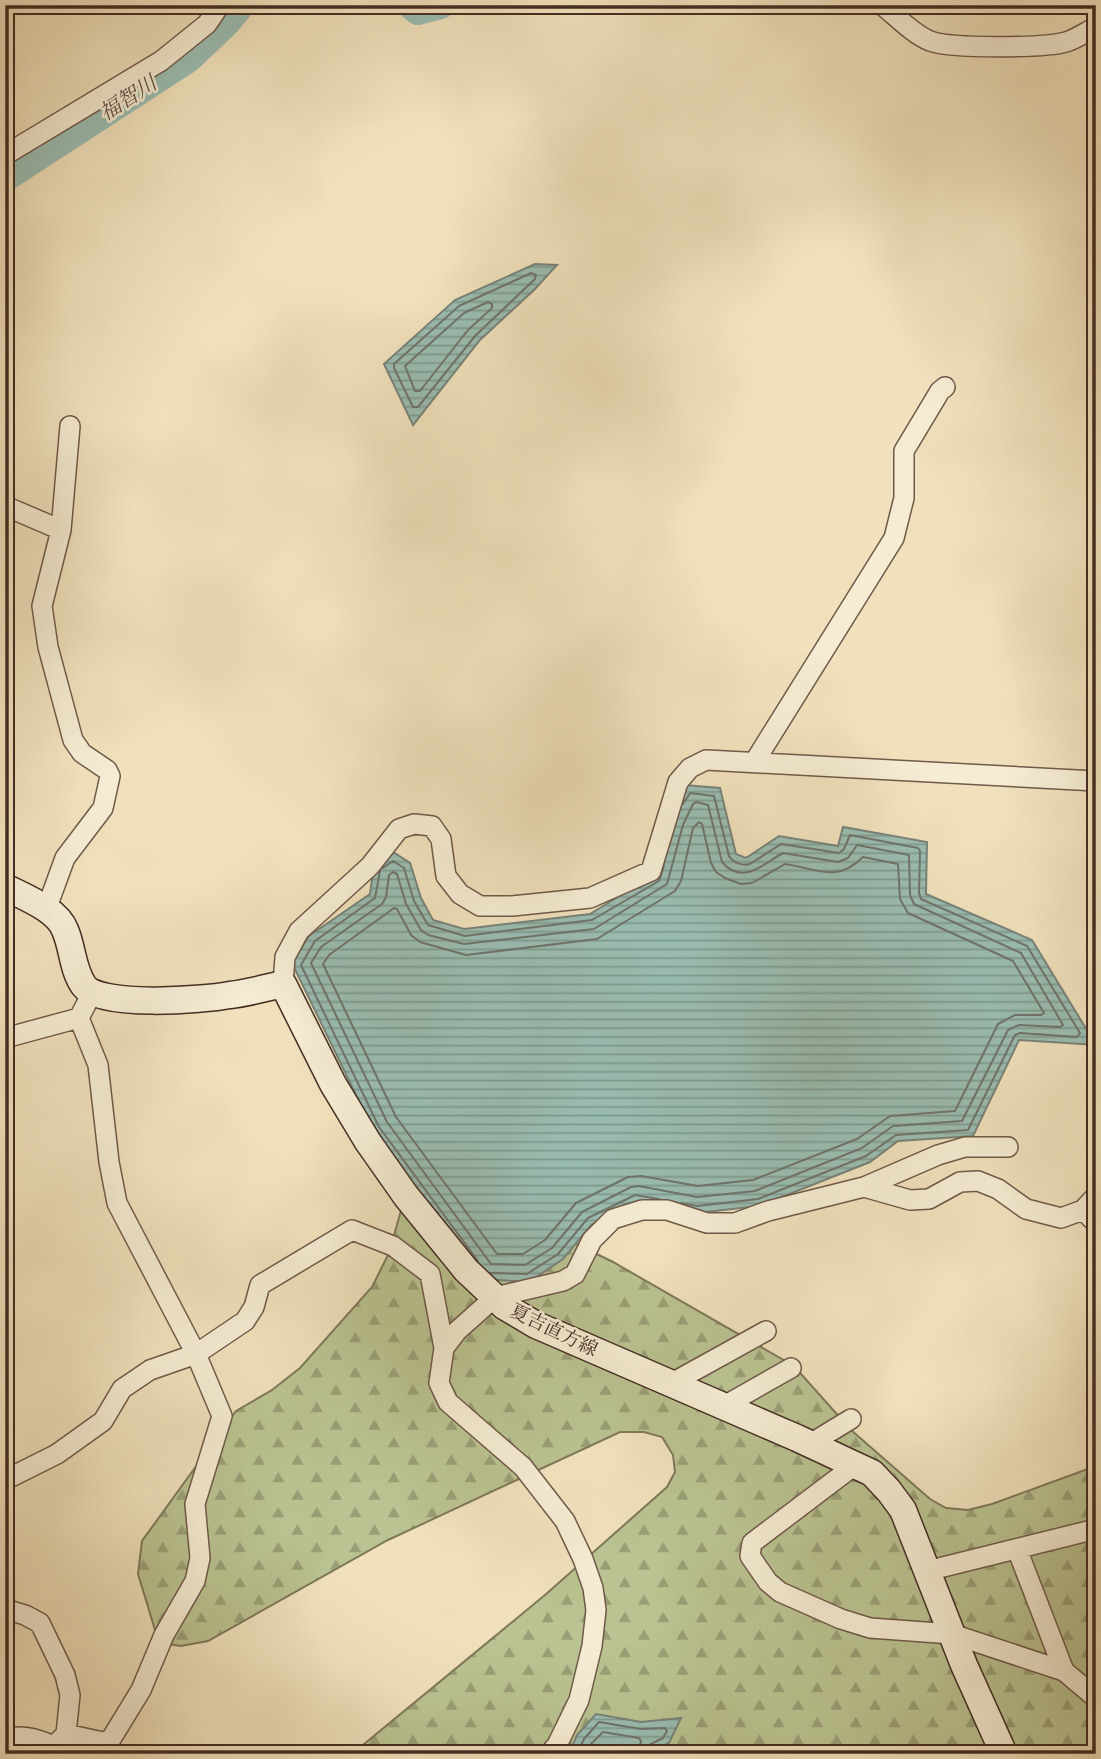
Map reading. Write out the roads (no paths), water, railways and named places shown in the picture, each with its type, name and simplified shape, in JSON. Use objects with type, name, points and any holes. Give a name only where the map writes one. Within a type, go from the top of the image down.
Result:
[{"type":"main road","points":[[5,887],[46,909],[65,928],[75,966],[84,986],[92,993],[114,1000],[185,999],[229,996],[283,984]]},
{"type":"main road","name":"夏吉直方線","points":[[283,984],[333,1084],[368,1142],[406,1196],[457,1259],[504,1306],[536,1325],[855,1465],[872,1474],[889,1491],[903,1510],[952,1634],[1004,1754]]},
{"type":"street","points":[[5,155],[161,61],[207,24],[220,5]]},
{"type":"street","points":[[882,5],[930,41],[962,46],[1021,46],[1066,42],[1096,27]]},
{"type":"street","points":[[755,761],[894,538],[904,498],[904,451],[945,387]]},
{"type":"street","points":[[46,909],[65,858],[103,808],[110,776],[107,770],[82,753],[73,740],[48,647],[42,606],[61,530],[70,426]]},
{"type":"street","points":[[5,506],[61,530]]},
{"type":"street","points":[[283,984],[285,957],[299,931],[370,866],[399,829],[414,824],[432,826],[440,839],[446,876],[460,894],[480,906],[512,906],[590,898],[651,871],[678,782],[690,768],[706,760],[1096,781]]},
{"type":"street","points":[[5,1038],[79,1018],[92,993]]},
{"type":"street","points":[[5,1739],[16,1736],[61,1745],[111,1740],[141,1690],[164,1635],[195,1581],[200,1558],[195,1504],[222,1416],[196,1354],[117,1203],[109,1162],[98,1065],[79,1018]]},
{"type":"street","points":[[444,1348],[457,1331],[495,1297],[563,1281],[575,1274],[592,1240],[613,1219],[642,1210],[667,1210],[707,1223],[735,1223],[768,1211],[864,1187],[938,1155],[965,1147],[1008,1147]]},
{"type":"street","points":[[864,1187],[910,1200],[929,1199],[960,1182],[978,1181],[998,1189],[1026,1209],[1061,1218],[1092,1210]]},
{"type":"street","points":[[5,1479],[57,1454],[103,1422],[122,1389],[150,1370],[196,1354],[244,1321],[254,1307],[260,1285],[352,1230],[393,1247],[430,1274],[444,1348],[439,1383],[448,1402],[523,1467],[565,1521],[593,1588],[596,1611],[592,1646],[579,1700],[557,1745],[549,1754]]},
{"type":"street","points":[[672,1384],[766,1332]]},
{"type":"street","points":[[724,1406],[791,1368]]},
{"type":"street","points":[[810,1444],[851,1419]]},
{"type":"street","points":[[855,1465],[752,1543],[750,1556],[768,1582],[780,1591],[841,1619],[870,1628],[952,1634],[1064,1671],[1096,1698]]},
{"type":"street","points":[[927,1572],[1095,1532]]},
{"type":"street","points":[[1017,1549],[1064,1671]]},
{"type":"street","points":[[5,1609],[40,1623],[65,1675],[71,1695],[61,1745]]},
{"type":"water","points":[[535,264],[557,265],[480,340],[413,425],[384,364],[455,300]]},
{"type":"water","points":[[684,785],[720,788],[736,854],[746,858],[779,836],[838,846],[843,827],[927,842],[926,894],[1032,940],[1096,1045],[1019,1040],[973,1136],[898,1141],[870,1162],[759,1206],[697,1213],[636,1202],[591,1225],[563,1259],[529,1282],[483,1279],[373,1130],[292,963],[309,936],[370,894],[374,866],[393,852],[410,863],[421,898],[433,920],[464,929],[590,914],[655,874]]},
{"type":"water","points":[[596,1714],[641,1722],[681,1718],[669,1743],[648,1754],[569,1754],[577,1735]]},
{"type":"waterway","name":"福智川","points":[[5,178],[188,59],[241,5]]},
{"type":"waterway","points":[[411,5],[418,11],[441,5]]}]
